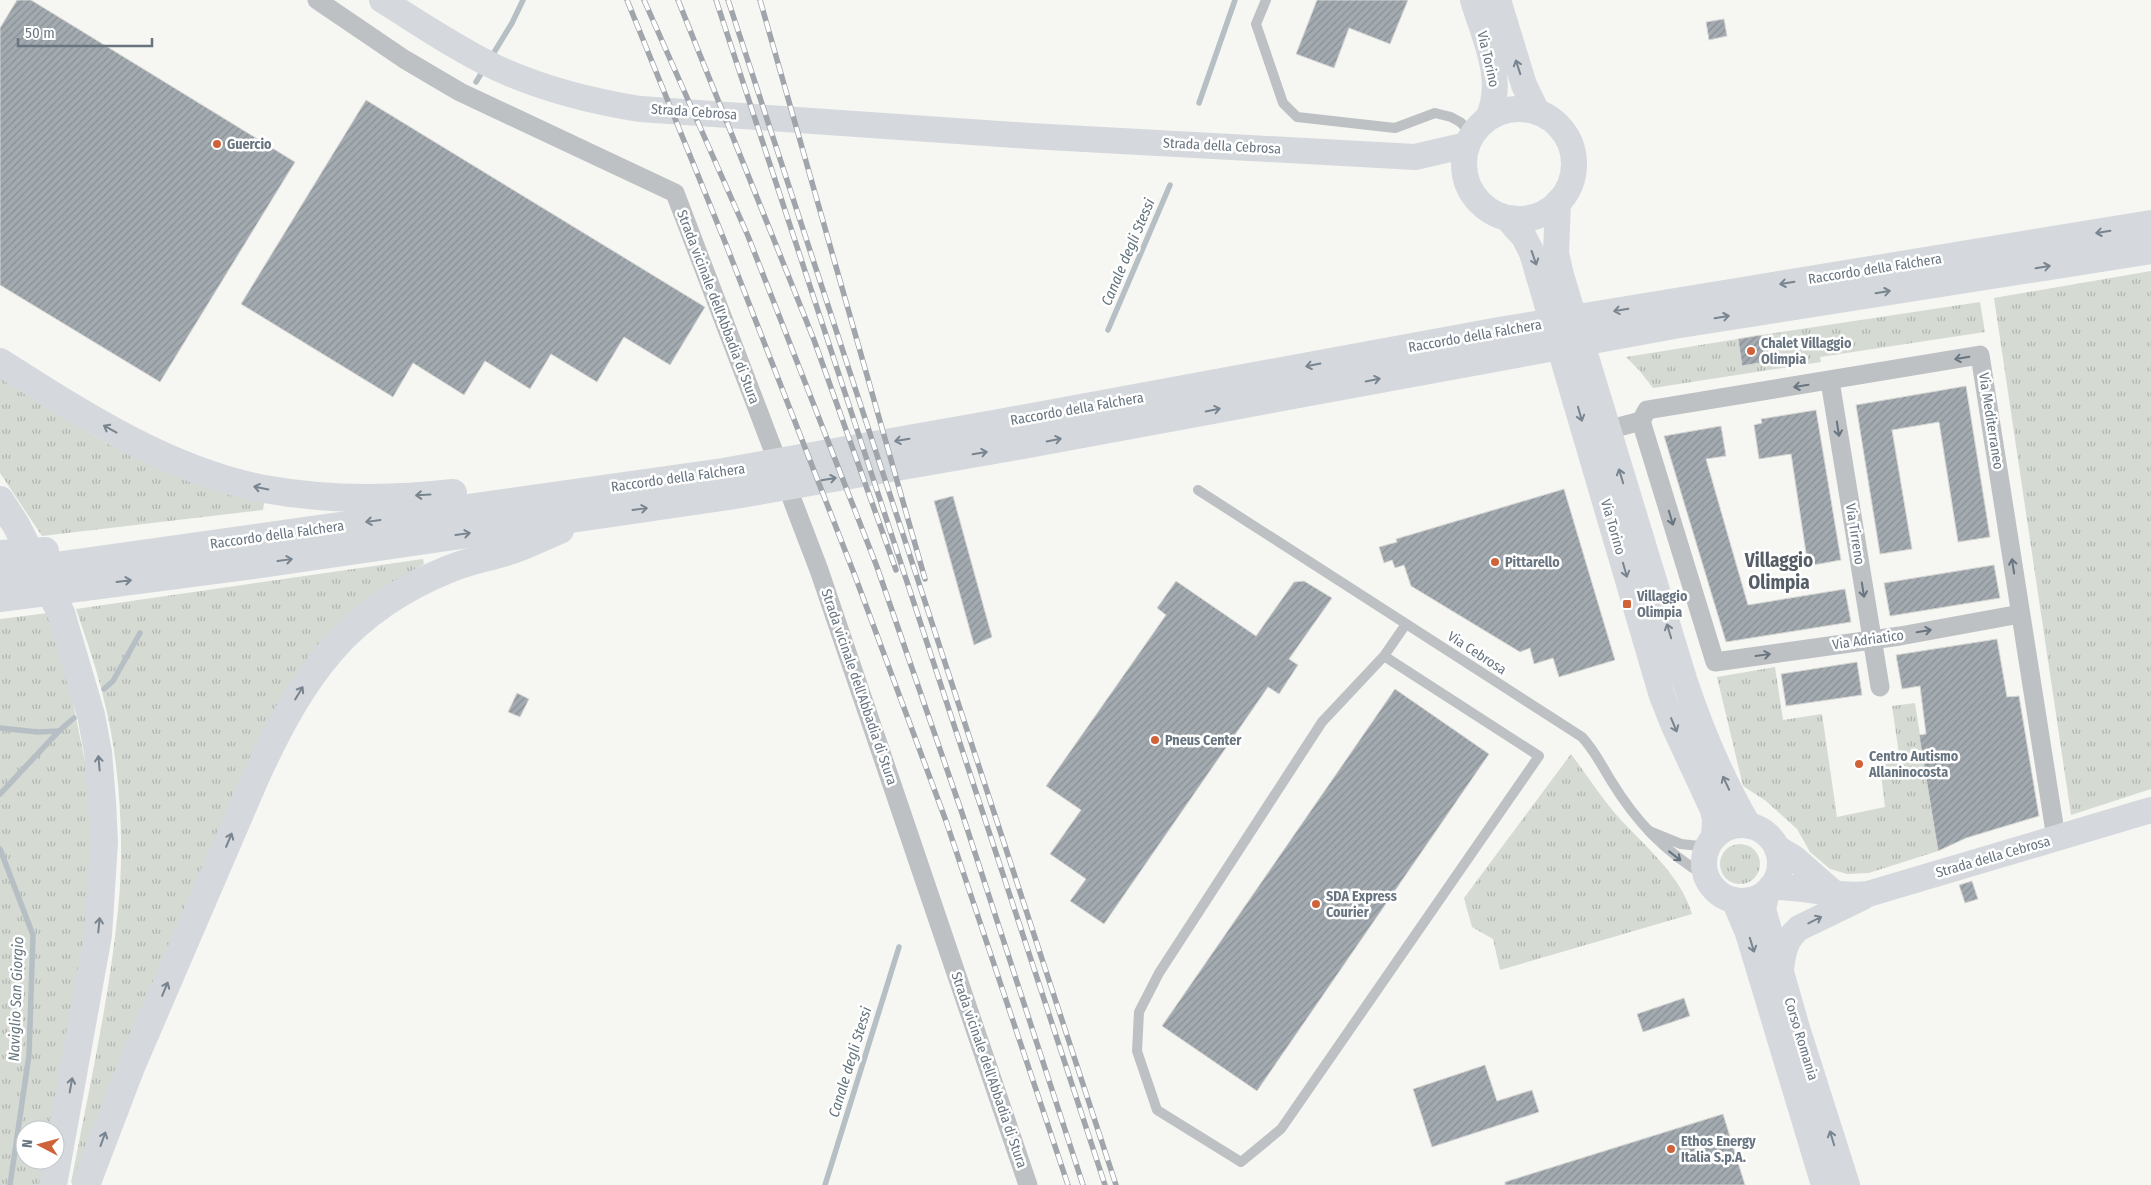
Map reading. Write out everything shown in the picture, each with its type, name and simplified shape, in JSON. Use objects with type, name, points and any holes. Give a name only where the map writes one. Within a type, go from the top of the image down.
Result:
[{"type":"highway","name":"Raccordo della Falchera","points":[[0,598],[10,569],[68,567],[592,516],[726,484],[1002,436],[2151,224]]},
{"type":"highway","name":"Raccordo della Falchera","points":[[1672,313],[2151,250]]},
{"type":"highway","points":[[0,362],[82,414],[139,444],[204,471],[265,489],[334,496],[379,497],[436,495],[547,482],[664,480]]},
{"type":"highway","name":"Raccordo della Falchera","points":[[68,567],[248,538],[664,480],[726,484]]},
{"type":"highway","points":[[0,500],[16,525],[56,604],[67,631],[98,752],[102,801],[104,842],[98,935],[53,1185]]},
{"type":"highway","points":[[86,1185],[131,1067],[274,737],[309,677],[343,637],[390,598],[421,580],[451,568],[516,549],[592,516]]},
{"type":"highway","points":[[10,569],[68,567]]},
{"type":"main road","name":"Strada Cebrosa","points":[[382,0],[496,67],[545,87],[600,103],[640,109],[1030,136]]},
{"type":"main road","name":"Via Torino","points":[[1473,0],[1496,81],[1494,105],[1476,132]]},
{"type":"main road","name":"Via Torino","points":[[1498,0],[1524,84],[1537,112]]},
{"type":"main road","points":[[1522,108],[1537,112],[1549,117],[1569,141],[1574,157],[1573,174],[1567,190],[1548,211],[1534,217],[1521,219],[1507,218],[1490,211],[1480,204],[1473,195],[1466,182],[1464,157],[1476,132],[1506,110],[1522,108]]},
{"type":"main road","name":"Strada della Cebrosa","points":[[1415,157],[1476,132]]},
{"type":"main road","name":"Strada della Cebrosa","points":[[1030,136],[1415,157],[1466,182]]},
{"type":"main road","name":"Via Torino","points":[[1558,202],[1556,253],[1607,430],[1696,716],[1737,806],[1749,826]]},
{"type":"main road","name":"Via Torino","points":[[1507,218],[1524,237],[1532,252],[1662,696],[1713,810],[1711,842]]},
{"type":"main road","name":"Strada della Cebrosa","points":[[1769,889],[1791,886],[1844,896],[1868,894],[2151,810]]},
{"type":"main road","points":[[1777,848],[1780,864],[1779,873],[1769,889],[1756,898],[1746,901],[1734,900],[1724,896],[1714,889],[1706,877],[1704,862],[1711,842],[1729,827],[1749,826],[1765,834],[1777,848],[1794,858],[1834,893]]},
{"type":"main road","name":"Corso Romania","points":[[1769,889],[1764,909],[1847,1185]]},
{"type":"main road","points":[[1781,970],[1786,941],[1792,934],[1799,928],[1868,894]]},
{"type":"main road","name":"Corso Romania","points":[[1734,900],[1748,933],[1824,1185]]},
{"type":"street","name":"Strada vicinale dell'Abbadia di Stura","points":[[316,0],[404,59],[460,92],[675,193],[819,570],[1028,1185]]},
{"type":"street","name":"Via Mediterraneo","points":[[1607,430],[1641,421],[1647,410],[1980,355],[2056,838]]},
{"type":"street","name":"Via Tirreno","points":[[1830,381],[1880,687]]},
{"type":"street","name":"Via Adriatico","points":[[1641,421],[1715,662],[1871,639],[2020,614]]},
{"type":"lane","points":[[1266,0],[1256,24],[1283,103],[1297,117],[1396,128],[1434,113],[1451,117],[1476,132]]},
{"type":"lane","name":"Via Cebrosa","points":[[1198,490],[1582,737],[1596,753],[1610,779],[1646,830],[1684,863],[1706,877]]},
{"type":"lane","points":[[1384,656],[1539,756],[1281,1129],[1241,1162],[1157,1110],[1138,1051],[1139,1012],[1158,973],[1322,722],[1384,656],[1406,624]]},
{"type":"lane","points":[[1646,830],[1681,844],[1711,842]]},
{"type":"green space","points":[[2151,271],[2151,789],[2071,815],[1994,298]]},
{"type":"green space","points":[[1980,302],[1985,332],[1820,357],[1821,362],[1653,388],[1626,357],[1738,339],[1742,366],[1761,335]]},
{"type":"green space","points":[[0,377],[70,422],[114,447],[187,479],[264,503],[263,510],[42,536],[0,473]]},
{"type":"green space","points":[[423,559],[424,564],[372,596],[337,624],[305,664],[285,694],[237,790],[77,1184],[71,1183],[98,1047],[109,979],[118,910],[121,859],[120,804],[114,750],[98,677],[76,609]]},
{"type":"green space","points":[[48,613],[73,703],[90,786],[92,851],[88,917],[53,1120],[15,1120],[15,1170],[43,1170],[41,1185],[0,1185],[0,619]]},
{"type":"green space","points":[[1775,667],[1783,720],[1822,714],[1837,817],[1885,807],[1879,757],[1899,754],[1892,706],[1915,703],[1938,851],[1869,873],[1847,874],[1830,869],[1810,852],[1797,829],[1766,801],[1743,786],[1717,677]]},
{"type":"green space","points":[[1571,754],[1613,811],[1662,863],[1680,887],[1692,914],[1500,970],[1493,939],[1472,927],[1464,898]]},
{"type":"green space","points":[[1740,844],[1754,850],[1760,864],[1754,878],[1740,884],[1726,878],[1720,864],[1726,850]]},
{"type":"building","points":[[17,0],[31,0],[295,162],[160,382],[0,285],[0,28]]},
{"type":"building","points":[[1317,0],[1408,0],[1390,44],[1349,28],[1334,68],[1296,54]]},
{"type":"building","points":[[1724,19],[1727,36],[1709,40],[1706,22]]},
{"type":"building","points":[[366,100],[705,307],[670,365],[624,337],[597,382],[551,354],[530,389],[485,361],[464,395],[413,363],[393,397],[241,304]]},
{"type":"building","name":"Chalet Villaggio Olimpia","points":[[1761,335],[1765,362],[1742,366],[1738,339]]},
{"type":"building","points":[[1966,386],[1990,537],[1958,542],[1939,422],[1892,430],[1912,549],[1880,554],[1856,405]]},
{"type":"building","points":[[1816,410],[1841,560],[1808,566],[1791,454],[1759,459],[1754,425],[1762,423],[1761,419]]},
{"type":"building","points":[[1721,426],[1726,456],[1706,459],[1748,605],[1845,589],[1851,622],[1726,642],[1664,436]]},
{"type":"building","name":"Pittarello","points":[[1564,489],[1615,660],[1559,677],[1553,658],[1534,664],[1530,648],[1520,652],[1411,586],[1404,565],[1395,568],[1392,560],[1384,563],[1379,547],[1397,542],[1396,539]]},
{"type":"building","points":[[953,496],[992,637],[974,645],[934,501]]},
{"type":"building","points":[[1994,565],[2000,598],[1890,616],[1884,583]]},
{"type":"building","name":"Pneus Center","points":[[1176,581],[1256,636],[1294,582],[1304,581],[1332,598],[1289,659],[1298,665],[1279,694],[1268,687],[1104,924],[1070,901],[1086,879],[1050,854],[1081,810],[1046,786],[1166,615],[1157,608]]},
{"type":"building","points":[[1997,639],[2007,697],[2019,696],[2039,816],[1966,838],[1938,851],[1919,735],[1926,734],[1920,686],[1902,689],[1896,655]]},
{"type":"building","points":[[1857,662],[1862,695],[1786,706],[1781,674]]},
{"type":"building","name":"SDA Express Courier","points":[[1395,689],[1489,754],[1257,1091],[1162,1026]]},
{"type":"building","points":[[517,693],[529,699],[520,717],[508,712]]},
{"type":"building","points":[[1972,881],[1978,899],[1965,903],[1959,885]]},
{"type":"building","points":[[1684,998],[1690,1016],[1643,1032],[1637,1014]]},
{"type":"building","points":[[1485,1065],[1497,1101],[1532,1090],[1539,1112],[1432,1147],[1413,1089]]},
{"type":"building","name":"Ethos Energy Italia S.p.A.","points":[[1723,1114],[1745,1185],[1505,1185],[1505,1182]]},
{"type":"waterway","name":"Canale degli Stessi","points":[[490,59],[512,23],[523,0]]},
{"type":"waterway","name":"Canale degli Stessi","points":[[1199,103],[1235,0]]},
{"type":"waterway","name":"Canale degli Stessi","points":[[476,82],[484,69]]},
{"type":"waterway","name":"Canale degli Stessi","points":[[1108,330],[1170,185]]},
{"type":"waterway","points":[[104,689],[113,681],[140,633]]},
{"type":"waterway","points":[[0,728],[37,732],[59,731],[74,718]]},
{"type":"waterway","name":"Naviglio San Giorgio","points":[[0,794],[59,731]]},
{"type":"waterway","name":"Naviglio San Giorgio","points":[[0,849],[33,935],[29,1055],[10,1185]]},
{"type":"waterway","name":"Canale degli Stessi","points":[[825,1185],[899,947]]},
{"type":"railway","points":[[627,0],[725,242],[855,576],[946,821],[1068,1185]]},
{"type":"railway","points":[[644,0],[748,236],[877,567],[962,813],[1083,1185]]},
{"type":"railway","points":[[678,0],[814,340],[896,570]]},
{"type":"railway","points":[[716,0],[1105,1185]]},
{"type":"railway","points":[[728,0],[1116,1185]]},
{"type":"railway","points":[[760,0],[925,579]]},
{"type":"place","name":"Guercio","points":[[217,144]]},
{"type":"place","name":"Chalet Villaggio Olimpia","points":[[1751,351]]},
{"type":"place","name":"Pittarello","points":[[1495,562]]},
{"type":"place","name":"Villaggio Olimpia","points":[[1627,604]]},
{"type":"place","name":"Pneus Center","points":[[1155,740]]},
{"type":"place","name":"Centro Autismo Allaninocosta","points":[[1859,764]]},
{"type":"place","name":"SDA Express Courier","points":[[1316,904]]},
{"type":"place","name":"Ethos Energy Italia S.p.A.","points":[[1671,1149]]},
{"type":"district","name":"Villaggio Olimpia","points":[[1779,571]]}]
